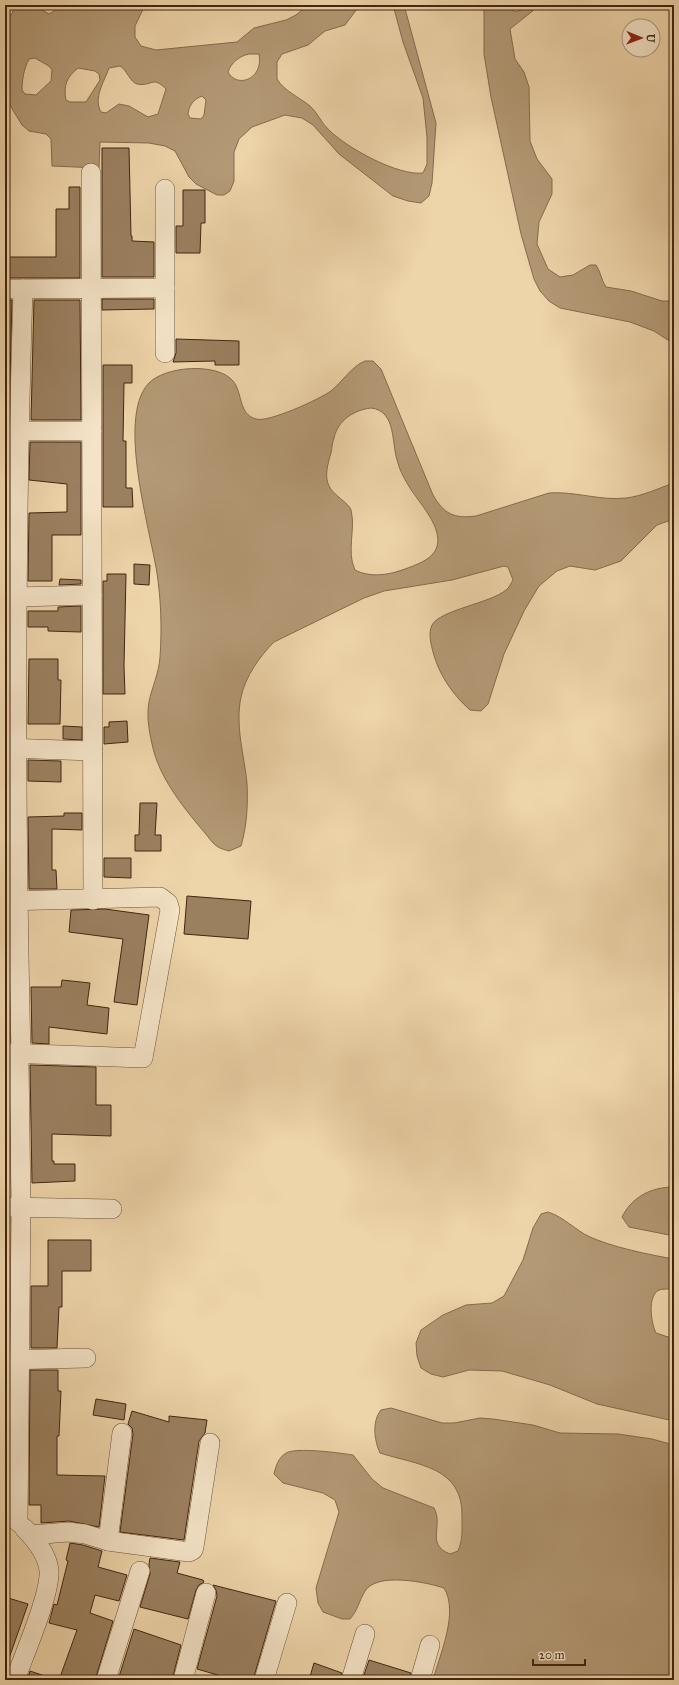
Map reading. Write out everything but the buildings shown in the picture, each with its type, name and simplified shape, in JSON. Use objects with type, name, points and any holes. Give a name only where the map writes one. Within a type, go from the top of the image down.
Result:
[{"type":"street","points":[[91,173],[93,900]]},
{"type":"street","points":[[165,189],[165,353]]},
{"type":"street","points":[[15,1680],[48,1587],[48,1570],[45,1556],[18,1526],[12,1360],[13,1207],[19,1067],[13,1054],[10,748],[13,591],[12,431],[14,289],[165,288]]},
{"type":"street","points":[[12,431],[92,431]]},
{"type":"street","points":[[13,591],[92,595]]},
{"type":"street","points":[[10,748],[93,751]]},
{"type":"street","points":[[11,901],[93,900],[160,897],[168,903],[170,910],[143,1058],[13,1054]]},
{"type":"street","points":[[13,1207],[112,1209]]},
{"type":"street","points":[[12,1360],[86,1358]]},
{"type":"street","points":[[108,1541],[122,1434]]},
{"type":"street","points":[[18,1526],[68,1532],[108,1541],[179,1552],[189,1552],[193,1550],[210,1443]]},
{"type":"street","points":[[106,1680],[140,1571]]},
{"type":"street","points":[[183,1680],[206,1593]]},
{"type":"street","points":[[264,1680],[287,1602]]},
{"type":"street","points":[[351,1680],[365,1634]]},
{"type":"street","points":[[420,1680],[430,1645]]},
{"type":"shaded area","points":[[16,5],[33,5],[49,14],[56,10],[57,5],[145,5],[135,26],[135,37],[141,46],[156,50],[237,42],[254,28],[286,20],[296,15],[308,5],[360,5],[345,25],[325,31],[308,45],[282,54],[277,62],[277,79],[288,90],[310,106],[326,127],[348,145],[373,159],[400,170],[413,173],[423,173],[427,164],[427,137],[423,98],[403,42],[393,5],[404,5],[436,123],[432,183],[429,196],[421,203],[408,201],[393,196],[339,154],[313,125],[302,118],[285,115],[252,127],[239,139],[234,152],[234,181],[230,191],[224,195],[217,195],[196,184],[189,177],[175,151],[165,146],[149,143],[100,142],[99,168],[52,166],[51,139],[46,134],[29,131],[22,125],[5,97],[5,22],[11,15]],"holes":[[[259,54],[258,70],[249,79],[237,80],[228,72],[236,60],[242,56]],[[35,58],[49,66],[52,70],[51,81],[36,95],[25,94],[22,90],[22,82],[29,59]],[[120,66],[135,83],[142,85],[155,82],[166,89],[158,114],[148,117],[129,106],[119,104],[106,113],[101,112],[98,101],[102,84],[109,68]],[[78,68],[95,71],[99,74],[100,80],[86,102],[70,102],[66,100],[65,90],[67,82],[74,71]],[[202,96],[206,100],[204,115],[201,119],[190,118],[188,114],[192,103]]]},
{"type":"shaded area","points":[[484,5],[510,5],[511,9],[516,12],[532,5],[540,5],[510,29],[515,59],[524,72],[529,87],[530,141],[537,159],[552,179],[552,194],[539,222],[537,244],[548,269],[560,277],[573,275],[590,265],[596,265],[606,287],[631,291],[662,301],[674,301],[674,344],[654,331],[630,322],[560,308],[549,301],[540,291],[534,279],[521,234],[491,97],[484,54]]},
{"type":"shaded area","points":[[365,361],[373,361],[381,369],[433,495],[441,507],[450,514],[462,517],[476,516],[549,493],[568,493],[616,499],[626,498],[645,494],[674,483],[674,519],[657,525],[621,561],[595,570],[570,566],[557,571],[539,586],[524,611],[504,654],[488,704],[481,711],[470,710],[447,684],[439,669],[433,652],[430,631],[432,625],[445,615],[499,595],[506,590],[513,580],[508,567],[504,566],[452,580],[384,591],[364,598],[274,642],[254,667],[246,682],[241,697],[239,708],[239,729],[247,783],[247,815],[241,846],[229,851],[219,848],[213,843],[175,795],[158,763],[150,734],[148,708],[159,663],[161,615],[157,573],[138,475],[135,448],[135,422],[139,400],[148,384],[166,373],[178,370],[203,369],[215,371],[225,375],[233,381],[246,413],[256,419],[262,419],[294,410],[325,395],[360,363]],"holes":[[[371,408],[379,410],[385,415],[392,430],[396,455],[401,472],[432,520],[438,538],[437,547],[432,555],[422,562],[393,573],[373,575],[355,570],[351,555],[351,510],[350,507],[331,489],[327,474],[333,440],[339,426],[343,421],[353,414],[365,409]]]},
{"type":"shaded area","points":[[666,1187],[674,1187],[674,1236],[629,1227],[622,1217],[631,1204],[643,1194],[650,1191]]},
{"type":"shaded area","points":[[548,1212],[554,1214],[590,1237],[599,1241],[631,1250],[674,1259],[674,1293],[669,1289],[659,1290],[655,1293],[653,1298],[651,1310],[656,1333],[674,1339],[674,1421],[597,1404],[550,1385],[502,1371],[469,1370],[443,1377],[431,1374],[421,1368],[417,1356],[416,1343],[421,1330],[443,1315],[466,1305],[492,1303],[504,1296],[523,1260],[533,1228],[541,1214]]},
{"type":"shaded area","points":[[391,1408],[442,1423],[454,1423],[480,1418],[493,1419],[533,1425],[560,1433],[618,1434],[652,1439],[674,1445],[674,1680],[433,1680],[444,1646],[450,1609],[444,1588],[426,1583],[391,1580],[371,1585],[365,1591],[350,1619],[342,1619],[323,1612],[318,1603],[316,1588],[339,1512],[335,1500],[323,1493],[283,1483],[274,1474],[279,1460],[286,1453],[291,1451],[308,1450],[353,1455],[372,1479],[383,1488],[434,1508],[437,1515],[436,1534],[438,1545],[443,1550],[450,1554],[458,1551],[460,1547],[462,1534],[461,1501],[455,1488],[447,1478],[436,1470],[423,1465],[380,1453],[375,1437],[376,1420],[381,1410]]}]
